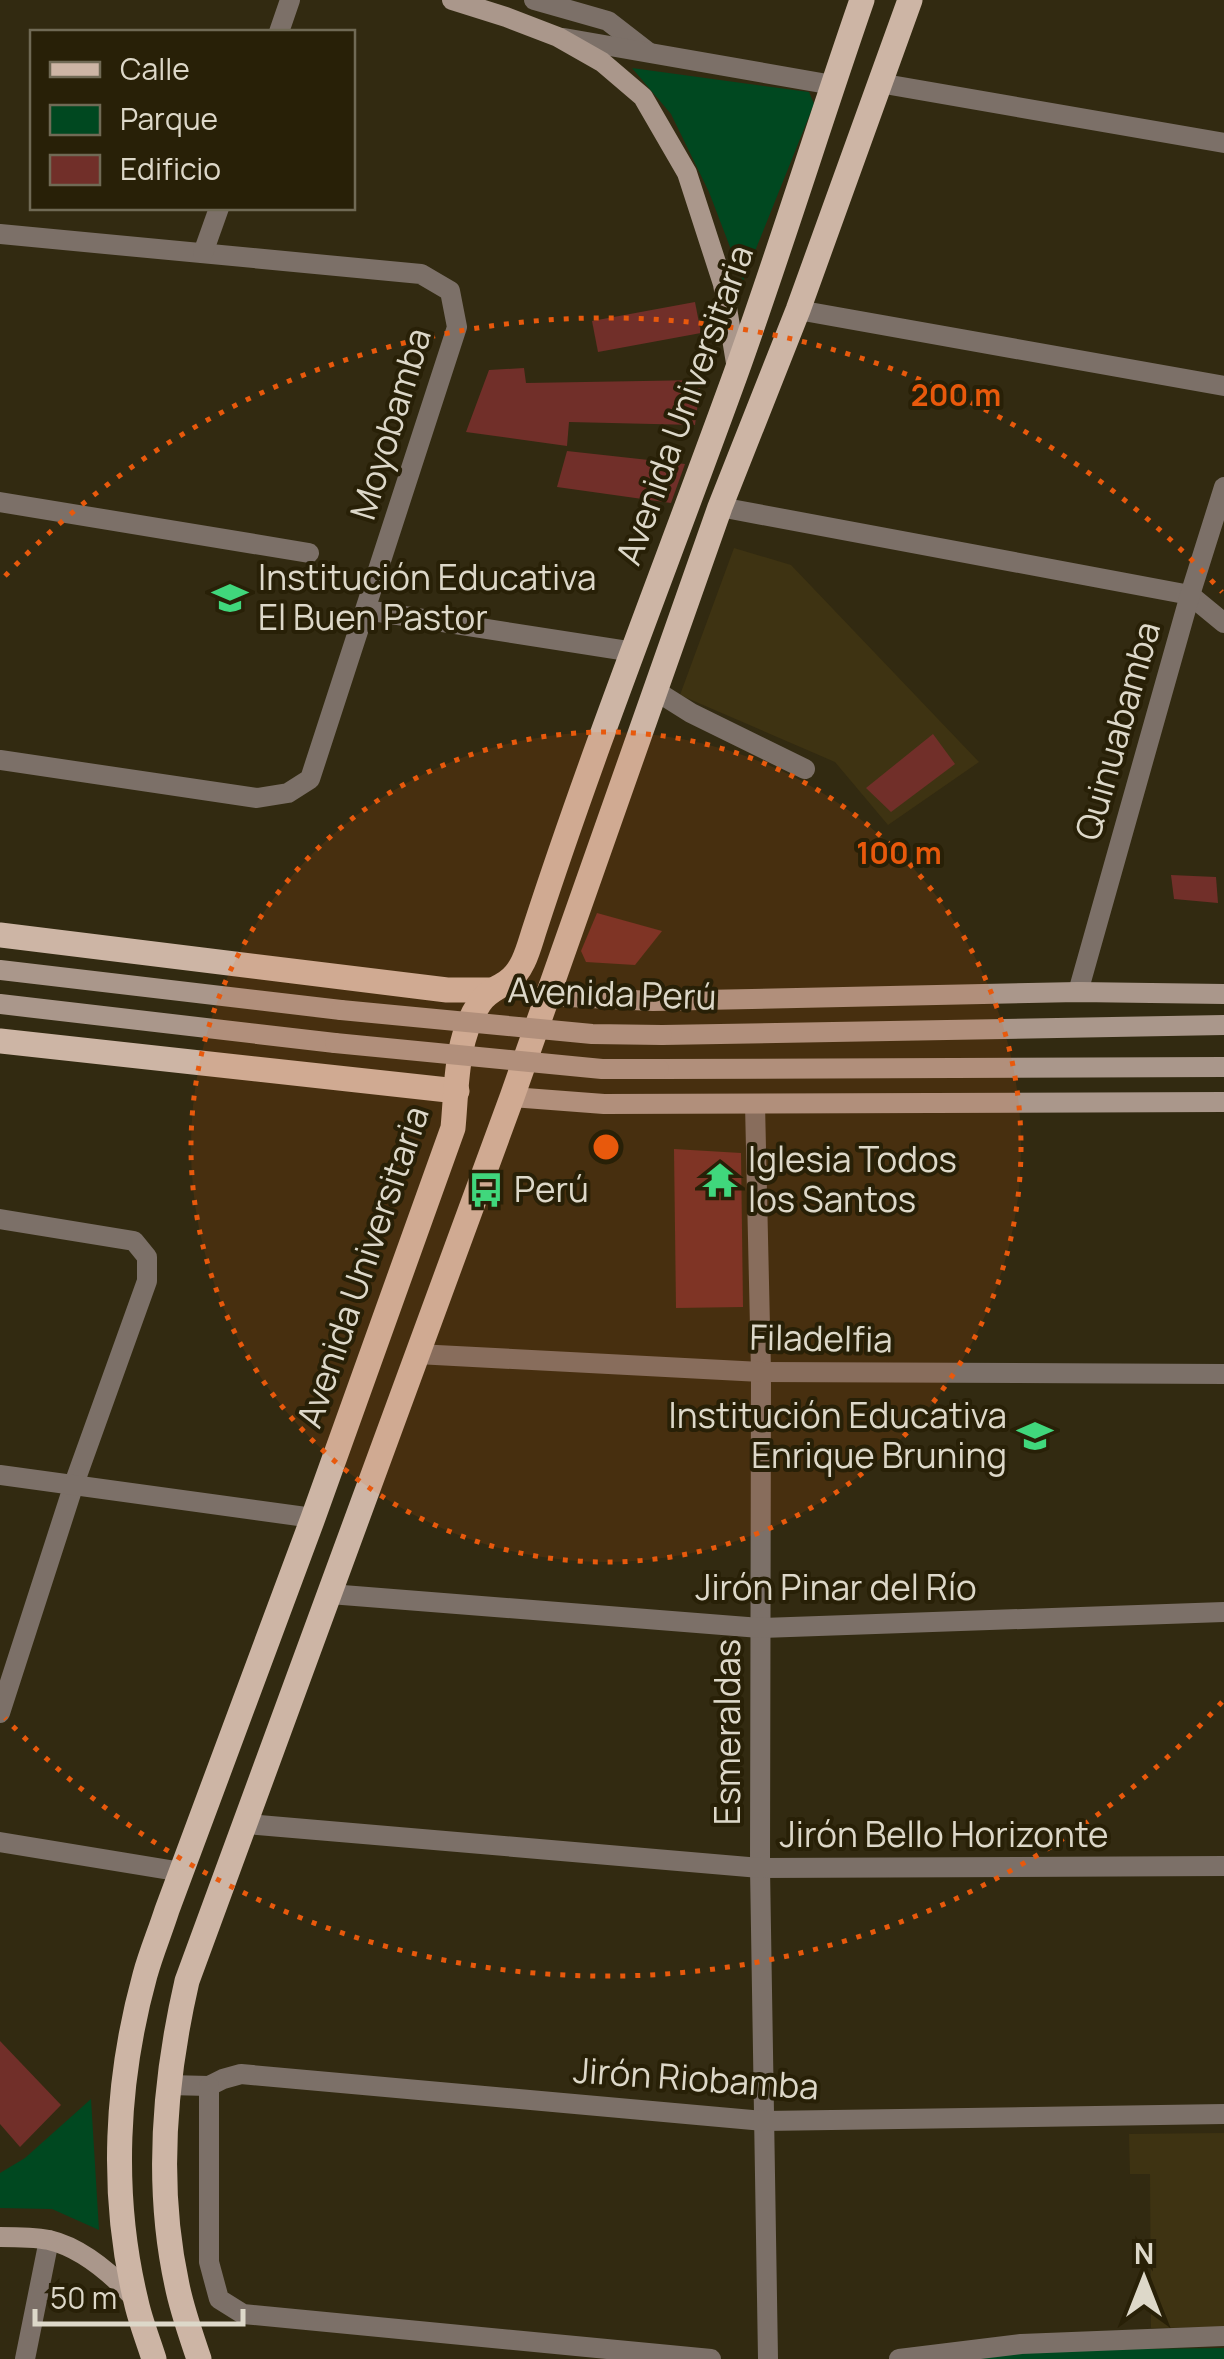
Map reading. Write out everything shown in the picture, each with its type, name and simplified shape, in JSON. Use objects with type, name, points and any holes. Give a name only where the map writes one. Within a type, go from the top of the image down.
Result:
[{"type":"main road","points":[[452,0],[558,38],[602,62],[643,96],[687,173],[723,284],[738,368]]},
{"type":"main road","name":"Avenida Universitaria","points":[[154,2359],[136,2300],[121,2212],[119,2138],[127,2060],[145,1976],[453,1128],[465,1034],[478,1004],[518,973],[528,950],[563,842],[738,368],[862,0]]},
{"type":"main road","name":"Avenida Universitaria","points":[[198,2359],[177,2286],[166,2209],[164,2136],[176,2030],[188,1982],[512,1097],[720,507],[798,310],[910,0]]},
{"type":"main road","name":"Avenida Perú","points":[[0,935],[447,990],[493,990]]},
{"type":"main road","name":"Avenida Perú","points":[[0,970],[341,1010],[592,1034],[1224,1026]]},
{"type":"main road","name":"Avenida Perú","points":[[548,996],[653,1001],[1078,992],[1224,994]]},
{"type":"main road","name":"Avenida Perú","points":[[0,1004],[335,1043],[602,1068],[1224,1067]]},
{"type":"main road","points":[[0,1040],[457,1090]]},
{"type":"main road","points":[[512,1097],[604,1104],[1224,1102]]},
{"type":"main road","points":[[0,2238],[49,2240],[62,2245],[92,2261],[136,2300]]},
{"type":"street","points":[[279,30],[290,0]]},
{"type":"street","points":[[534,0],[608,21],[649,53]]},
{"type":"street","points":[[558,38],[833,85]]},
{"type":"street","points":[[879,83],[1224,143]]},
{"type":"street","points":[[0,234],[203,253],[218,210]]},
{"type":"street","name":"Moyobamba","points":[[0,760],[256,798],[288,793],[310,779],[458,327],[450,290],[421,274],[203,253]]},
{"type":"street","points":[[798,310],[1224,386]]},
{"type":"street","name":"Quinuabamba","points":[[1078,992],[1224,488]]},
{"type":"street","points":[[0,502],[309,552]]},
{"type":"street","points":[[720,507],[1190,595],[1224,624]]},
{"type":"street","points":[[366,610],[634,652]]},
{"type":"street","points":[[656,691],[691,713],[805,769]]},
{"type":"street","name":"Esmeraldas","points":[[756,1104],[761,1372],[760,1868],[768,2359]]},
{"type":"street","points":[[0,1219],[134,1240],[147,1257],[147,1280],[74,1484],[0,1713]]},
{"type":"street","name":"Filadelfia","points":[[417,1354],[761,1372],[1224,1374]]},
{"type":"street","points":[[0,1475],[314,1518]]},
{"type":"street","name":"Jirón Pinar del Río","points":[[330,1594],[760,1628],[1224,1612]]},
{"type":"street","name":"Jirón Bello Horizonte","points":[[246,1824],[760,1868],[1224,1866]]},
{"type":"street","points":[[0,1842],[182,1872]]},
{"type":"street","name":"Jirón Riobamba","points":[[168,2085],[209,2086],[241,2074],[764,2121],[1224,2114]]},
{"type":"street","points":[[209,2086],[209,2262],[219,2299],[244,2314],[711,2359]]},
{"type":"street","points":[[25,2359],[49,2240]]},
{"type":"street","points":[[898,2359],[1022,2344],[1224,2336]]},
{"type":"shaded area","points":[[734,548],[791,565],[979,762],[888,825],[835,762],[680,695]]},
{"type":"shaded area","points":[[1224,2133],[1224,2327],[1151,2328],[1150,2174],[1130,2174],[1129,2134]]},
{"type":"green space","points":[[632,68],[809,92],[814,104],[743,281],[709,192],[671,114]]},
{"type":"green space","points":[[91,2099],[99,2230],[52,2209],[0,2208],[0,2173],[25,2158]]},
{"type":"green space","points":[[1224,2348],[1224,2359],[974,2359],[1047,2350]]},
{"type":"building","points":[[695,302],[701,333],[598,352],[592,321]]},
{"type":"building","points":[[524,368],[526,383],[701,380],[695,425],[569,422],[567,446],[466,432],[489,370]]},
{"type":"building","points":[[567,451],[685,464],[671,503],[557,487]]},
{"type":"building","points":[[933,734],[955,764],[891,812],[866,788]]},
{"type":"building","points":[[1171,875],[1216,877],[1218,903],[1174,899]]},
{"type":"building","points":[[597,913],[662,931],[635,965],[586,962],[581,951]]},
{"type":"building","points":[[674,1149],[741,1153],[743,1307],[676,1308]]},
{"type":"building","points":[[0,2041],[61,2105],[20,2147],[0,2124]]},
{"type":"place","name":"Institución Educativa El Buen Pastor","points":[[230,598]]},
{"type":"place","name":"Iglesia Todos los Santos","points":[[720,1180]]},
{"type":"place","name":"Perú","points":[[486,1190]]},
{"type":"place","name":"Institución Educativa Enrique Bruning","points":[[1035,1436]]}]
